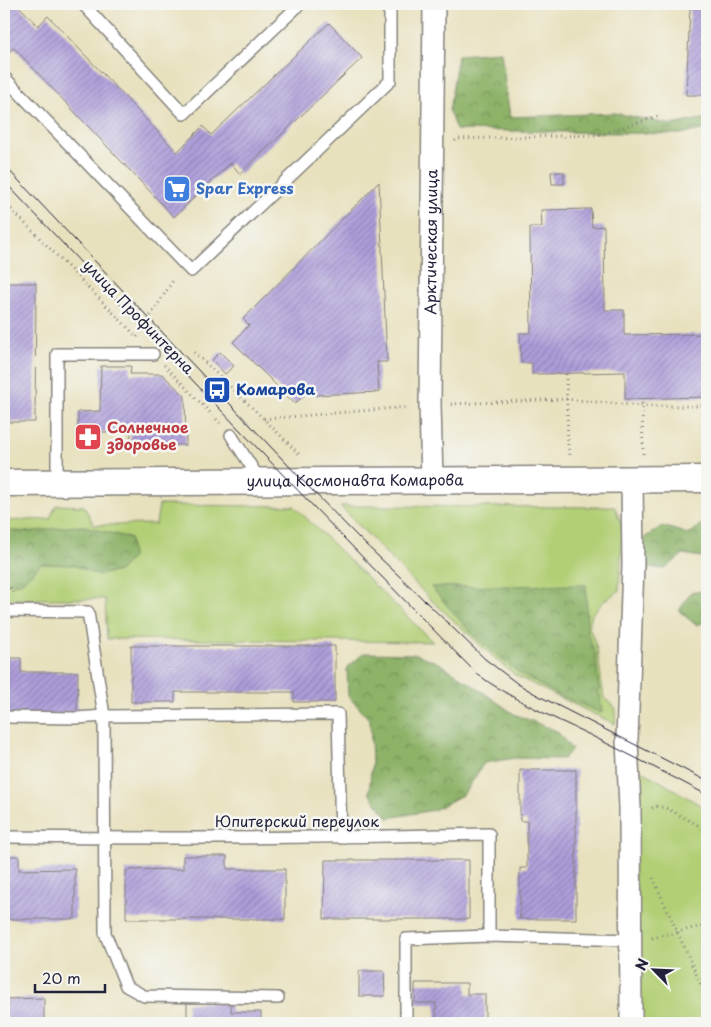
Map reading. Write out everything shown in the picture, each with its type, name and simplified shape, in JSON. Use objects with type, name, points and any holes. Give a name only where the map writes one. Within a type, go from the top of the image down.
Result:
[{"type":"street","name":"Арктическая улица","points":[[432,481],[430,406],[434,4]]},
{"type":"street","name":"улица Космонавта Комарова","points":[[4,484],[707,479]]},
{"type":"street","points":[[631,1023],[630,808],[627,740],[633,564],[632,480]]},
{"type":"lane","points":[[83,4],[184,114],[300,4]]},
{"type":"lane","points":[[4,77],[191,271],[390,81],[390,12],[383,4]]},
{"type":"lane","points":[[57,484],[57,354],[153,354]]},
{"type":"lane","points":[[232,435],[262,483]]},
{"type":"lane","points":[[4,611],[88,612],[104,716],[105,933],[126,986],[144,996],[278,998]]},
{"type":"lane","points":[[4,717],[78,718],[104,716],[338,714],[341,838]]},
{"type":"lane","name":"Юпитерский переулок","points":[[4,837],[341,838],[489,834],[489,936]]},
{"type":"lane","points":[[406,1023],[406,939],[489,936],[630,940]]},
{"type":"path","points":[[432,167],[457,139],[597,136],[659,116]]},
{"type":"path","name":"улица Профинтерна","points":[[4,202],[232,435]]},
{"type":"path","points":[[137,337],[184,263]]},
{"type":"path","points":[[194,352],[300,456]]},
{"type":"path","points":[[566,374],[568,445],[571,457]]},
{"type":"path","points":[[642,398],[643,456]]},
{"type":"path","points":[[264,419],[430,406],[566,399],[643,406],[707,406]]},
{"type":"path","points":[[646,811],[655,806],[666,808],[707,830]]},
{"type":"path","points":[[653,878],[707,998]]},
{"type":"green space","points":[[501,52],[510,117],[615,113],[672,125],[707,118],[707,129],[680,134],[456,130],[449,111],[458,55]]},
{"type":"green space","points":[[56,505],[84,506],[94,525],[156,524],[159,505],[294,506],[433,642],[107,639],[105,599],[4,599],[4,521],[50,519]]},
{"type":"green space","points":[[340,506],[615,507],[623,529],[619,591],[605,600],[592,614],[589,626],[597,649],[604,698],[616,708],[615,724],[515,675],[430,599]]},
{"type":"green space","points":[[707,520],[707,558],[683,554],[665,569],[639,566],[640,541],[662,526],[688,534]]},
{"type":"green space","points":[[84,526],[130,538],[132,557],[120,571],[97,575],[74,565],[41,564],[21,583],[4,583],[4,530],[30,532]]},
{"type":"green space","points":[[586,585],[587,632],[595,653],[602,713],[560,696],[519,673],[473,635],[431,587]]},
{"type":"green space","points":[[707,591],[707,622],[696,625],[679,611],[691,592]]},
{"type":"green space","points":[[364,653],[416,654],[441,664],[514,714],[557,731],[572,750],[563,759],[515,758],[484,763],[464,794],[434,810],[388,818],[369,793],[372,761],[370,720],[348,696],[347,668]]},
{"type":"green space","points":[[634,766],[707,809],[707,1023],[635,1023]]},
{"type":"building","points":[[4,4],[17,4],[38,26],[48,16],[177,152],[203,126],[211,135],[329,23],[362,58],[240,174],[231,163],[174,217],[14,48],[4,55]]},
{"type":"building","points":[[690,8],[707,9],[707,95],[686,95]]},
{"type":"building","points":[[551,172],[564,172],[564,184],[552,184]]},
{"type":"building","points":[[379,182],[387,362],[377,362],[379,392],[315,395],[312,387],[295,404],[233,342],[249,325],[243,319]]},
{"type":"building","points":[[591,209],[592,227],[604,226],[605,310],[624,310],[624,335],[707,334],[707,397],[625,399],[625,372],[532,374],[532,363],[521,363],[520,333],[531,333],[530,227],[542,227],[541,210]]},
{"type":"building","points":[[4,283],[36,283],[35,422],[4,422]]},
{"type":"building","points":[[220,352],[234,366],[225,374],[212,360]]},
{"type":"building","points":[[101,366],[131,366],[130,374],[162,374],[185,396],[186,445],[130,445],[131,432],[101,432],[100,442],[78,442],[78,412],[100,411]]},
{"type":"building","points":[[131,646],[335,646],[335,702],[294,702],[294,692],[175,692],[175,702],[131,702]]},
{"type":"building","points":[[4,658],[21,658],[21,672],[78,672],[77,718],[4,717]]},
{"type":"building","points":[[520,770],[576,770],[576,919],[520,919],[520,868],[527,868],[527,821],[520,821]]},
{"type":"building","points":[[4,856],[19,856],[19,870],[75,869],[75,919],[4,919]]},
{"type":"building","points":[[183,856],[227,856],[227,869],[285,869],[285,919],[126,919],[126,870],[183,869]]},
{"type":"building","points":[[325,860],[469,860],[469,919],[324,919]]},
{"type":"building","points":[[359,971],[384,971],[385,996],[359,996]]},
{"type":"building","points":[[415,983],[467,983],[467,994],[485,994],[485,1023],[436,1023],[436,1003],[415,1003]]},
{"type":"building","points":[[44,998],[44,1023],[4,1023],[4,999]]},
{"type":"building","points":[[231,1002],[231,1012],[261,1012],[261,1023],[187,1023],[187,1003]]},
{"type":"tram line","points":[[4,165],[304,482],[362,541],[485,659],[518,684],[537,695],[707,781]]},
{"type":"tram line","points":[[4,181],[239,429],[477,674],[531,707],[707,795]]},
{"type":"place","name":"Spar Express","points":[[177,189]]},
{"type":"place","name":"Комарова","points":[[217,390]]},
{"type":"place","name":"Солнечное здоровье","points":[[88,437]]}]
